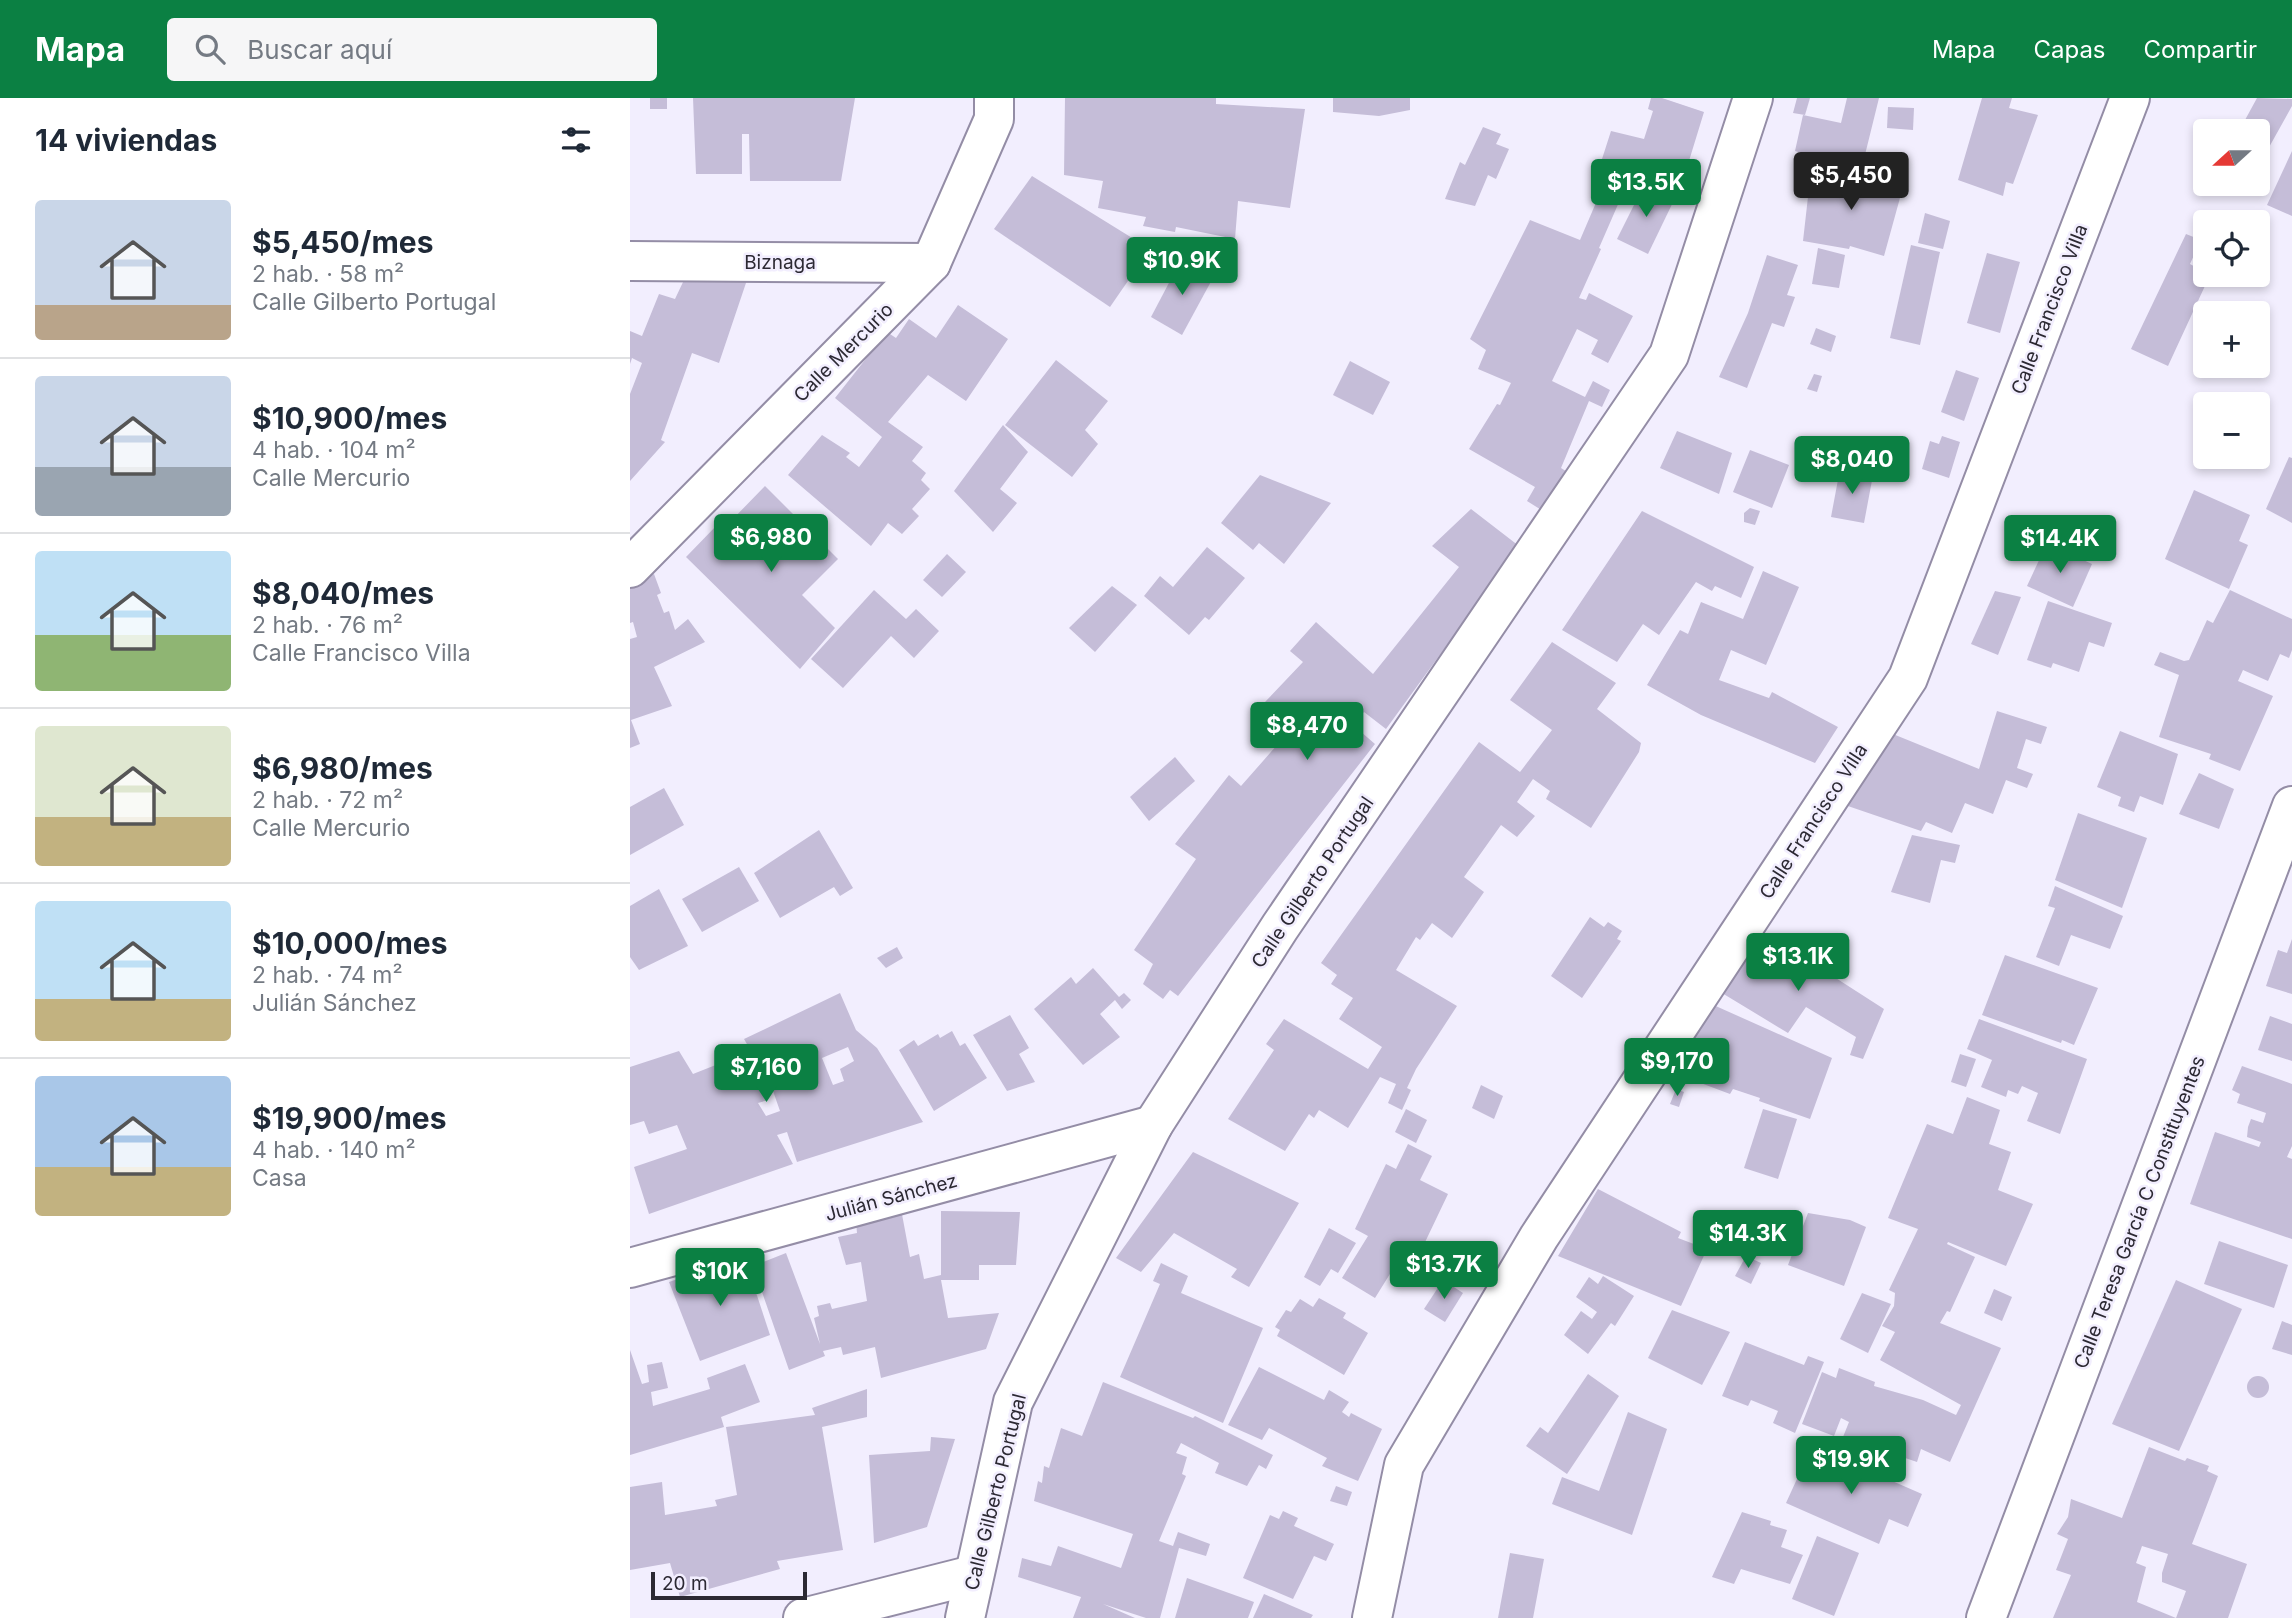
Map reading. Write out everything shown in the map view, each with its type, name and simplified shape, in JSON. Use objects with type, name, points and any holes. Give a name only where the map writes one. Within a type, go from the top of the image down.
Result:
[{"type":"street","name":"Calle Mercurio","points":[[630,568],[931,263],[994,119],[994,98]]},
{"type":"street","name":"Calle Gilberto Portugal","points":[[965,1618],[1013,1402],[1153,1125],[1280,927],[1669,355],[1753,98]]},
{"type":"street","name":"Calle Francisco Villa","points":[[1372,1618],[1404,1465],[1539,1237],[1908,678],[2130,98]]},
{"type":"street","name":"Biznaga","points":[[630,261],[931,263]]},
{"type":"street","name":"Calle Teresa García C Constituyentes","points":[[1986,1618],[2292,806]]},
{"type":"street","name":"Julián Sánchez","points":[[630,1268],[1153,1125]]},
{"type":"street","points":[[803,1618],[973,1575]]},
{"type":"building","points":[[650,98],[667,98],[667,109],[650,109]]},
{"type":"building","points":[[693,98],[855,98],[841,181],[750,181],[749,134],[742,134],[742,174],[696,174]]},
{"type":"building","points":[[1065,98],[1216,98],[1216,104],[1305,109],[1290,208],[1238,201],[1235,239],[1176,227],[1175,232],[1143,226],[1146,217],[1098,208],[1103,181],[1064,175]]},
{"type":"building","points":[[1333,98],[1410,98],[1410,110],[1379,116],[1333,112]]},
{"type":"building","points":[[1651,98],[1662,98],[1704,112],[1681,187],[1633,170],[1599,248],[1601,249],[1579,298],[1586,300],[1589,293],[1633,316],[1608,363],[1591,354],[1598,340],[1577,329],[1552,381],[1585,397],[1593,381],[1610,390],[1602,407],[1589,401],[1561,468],[1569,473],[1543,511],[1527,501],[1535,487],[1469,449],[1497,404],[1500,405],[1511,383],[1478,369],[1486,350],[1470,339],[1530,220],[1580,240],[1613,163],[1602,159],[1611,131],[1644,139],[1653,111],[1648,109]]},
{"type":"building","points":[[1797,98],[1810,98],[1805,115],[1793,113]]},
{"type":"building","points":[[1847,98],[1879,98],[1861,171],[1795,151],[1803,115],[1841,123]]},
{"type":"building","points":[[1982,98],[2012,98],[2009,108],[2038,115],[2013,184],[2006,182],[2003,196],[1958,180]]},
{"type":"building","points":[[2257,98],[2292,99],[2292,106],[2270,145],[2270,119],[2246,119]]},
{"type":"building","points":[[1888,107],[1914,108],[1913,130],[1887,128]]},
{"type":"building","points":[[1483,127],[1501,134],[1496,144],[1509,149],[1496,179],[1488,175],[1475,206],[1445,199],[1460,162],[1465,165]]},
{"type":"building","points":[[2292,151],[2292,216],[2267,205]]},
{"type":"building","points":[[1823,167],[1903,187],[1884,256],[1850,246],[1849,249],[1803,241],[1809,188],[1816,189]]},
{"type":"building","points":[[1032,176],[1150,249],[1110,307],[994,229]]},
{"type":"building","points":[[1645,183],[1675,198],[1648,254],[1617,239]]},
{"type":"building","points":[[1925,213],[1950,221],[1943,249],[1918,243]]},
{"type":"building","points":[[2186,234],[2193,237],[2193,257],[2190,264],[2193,266],[2193,287],[2204,287],[2198,301],[2193,301],[2193,312],[2168,366],[2131,349]]},
{"type":"building","points":[[1911,245],[1940,252],[1920,345],[1890,338]]},
{"type":"building","points":[[1818,248],[1845,255],[1839,288],[1812,284]]},
{"type":"building","points":[[1987,253],[2020,262],[2000,333],[1967,323]]},
{"type":"building","points":[[1767,255],[1798,265],[1787,295],[1795,297],[1784,327],[1772,323],[1747,388],[1719,377],[1748,313]]},
{"type":"building","points":[[1181,260],[1214,276],[1182,335],[1151,317]]},
{"type":"building","points":[[748,277],[719,363],[692,353],[661,440],[665,442],[630,481],[630,394],[642,363],[632,358],[630,364],[630,331],[642,336],[659,294],[675,299],[684,280]]},
{"type":"building","points":[[958,305],[1008,339],[966,401],[928,375],[888,422],[923,447],[912,461],[926,473],[921,480],[930,489],[912,509],[919,516],[902,534],[888,523],[871,546],[788,475],[822,435],[850,453],[846,457],[859,467],[882,437],[835,398],[887,332],[896,338],[909,319],[936,338]]},
{"type":"building","points":[[1816,328],[1836,336],[1831,352],[1810,344]]},
{"type":"building","points":[[1056,360],[1108,401],[1085,430],[1098,444],[1072,477],[1005,425]]},
{"type":"building","points":[[1350,361],[1390,382],[1373,415],[1333,395]]},
{"type":"building","points":[[1956,370],[1979,378],[1964,421],[1941,412]]},
{"type":"building","points":[[1814,374],[1822,376],[1817,392],[1807,389]]},
{"type":"building","points":[[1003,425],[1028,452],[1000,489],[1017,503],[993,532],[954,491]]},
{"type":"building","points":[[1677,431],[1732,453],[1719,494],[1660,468]]},
{"type":"building","points":[[1942,436],[1960,442],[1949,478],[1922,469],[1930,441],[1939,444]]},
{"type":"building","points":[[1750,450],[1789,465],[1772,508],[1733,492]]},
{"type":"building","points":[[2289,457],[2292,458],[2292,523],[2266,509]]},
{"type":"building","points":[[1840,469],[1873,475],[1864,523],[1831,517]]},
{"type":"building","points":[[1260,475],[1331,503],[1284,564],[1259,543],[1253,550],[1221,523]]},
{"type":"building","points":[[765,486],[838,559],[802,595],[835,628],[800,669],[686,557],[718,524],[751,557],[757,551],[729,523]]},
{"type":"building","points":[[2194,490],[2250,515],[2239,541],[2248,545],[2229,589],[2165,559]]},
{"type":"building","points":[[1750,508],[1760,511],[1755,525],[1744,522],[1744,513]]},
{"type":"building","points":[[1471,509],[1519,546],[1386,729],[1364,712],[1353,725],[1375,744],[1178,996],[1170,990],[1163,999],[1143,984],[1153,964],[1134,950],[1196,859],[1175,844],[1229,775],[1241,786],[1293,727],[1265,702],[1303,662],[1290,651],[1316,622],[1373,674],[1459,567],[1432,546]]},
{"type":"building","points":[[1642,511],[1754,567],[1741,598],[1715,586],[1712,591],[1696,582],[1659,635],[1643,624],[1617,662],[1562,630]]},
{"type":"building","points":[[2047,543],[2092,564],[2073,607],[2027,586]]},
{"type":"building","points":[[1207,547],[1245,578],[1209,620],[1205,617],[1189,635],[1144,596],[1160,576],[1173,587]]},
{"type":"building","points":[[947,554],[966,572],[942,597],[923,580]]},
{"type":"building","points":[[1763,571],[1799,587],[1766,665],[1731,650],[1719,680],[1769,698],[1772,692],[1838,727],[1815,763],[1701,715],[1647,685],[1680,630],[1688,634],[1701,602],[1743,619]]},
{"type":"building","points":[[654,574],[661,593],[657,595],[664,613],[669,611],[675,630],[688,619],[705,642],[654,667],[672,706],[631,720],[640,744],[630,748],[630,639],[637,637],[633,622],[630,623],[630,581]]},
{"type":"building","points":[[1112,586],[1137,605],[1095,652],[1069,628]]},
{"type":"building","points":[[874,590],[906,619],[916,609],[939,631],[914,658],[891,636],[843,688],[811,659]]},
{"type":"building","points":[[2230,590],[2292,619],[2292,650],[2289,658],[2280,654],[2268,681],[2243,670],[2238,681],[2273,696],[2240,771],[2209,759],[2211,754],[2159,737],[2179,675],[2154,665],[2160,652],[2184,661],[2189,660],[2207,620],[2213,623]]},
{"type":"building","points":[[1995,591],[2021,597],[1998,655],[1971,644]]},
{"type":"building","points":[[2048,601],[2112,623],[2104,647],[2089,642],[2079,672],[2053,663],[2051,668],[2027,660]]},
{"type":"building","points":[[1552,642],[1616,683],[1597,709],[1641,743],[1639,752],[1591,828],[1546,799],[1550,791],[1533,779],[1517,802],[1535,816],[1517,837],[1501,825],[1464,877],[1484,892],[1452,938],[1432,923],[1420,940],[1416,937],[1396,970],[1457,1006],[1416,1069],[1407,1088],[1411,1090],[1402,1110],[1388,1103],[1396,1084],[1380,1077],[1348,1128],[1319,1110],[1314,1118],[1309,1114],[1285,1151],[1228,1119],[1274,1050],[1266,1044],[1284,1019],[1368,1069],[1382,1047],[1339,1019],[1353,998],[1331,984],[1337,975],[1321,963],[1479,742],[1520,772],[1552,730],[1510,700]]},
{"type":"building","points":[[1997,711],[2047,727],[2041,744],[2026,739],[2017,768],[2033,774],[2027,788],[2006,780],[1993,814],[1965,803],[1952,833],[1926,822],[1921,831],[1842,804],[1888,732],[1979,769]]},
{"type":"building","points":[[2120,731],[2178,754],[2163,805],[2140,796],[2134,812],[2118,806],[2121,797],[2097,787]]},
{"type":"building","points":[[1175,757],[1195,781],[1149,821],[1130,797]]},
{"type":"building","points":[[2199,773],[2234,789],[2219,829],[2179,814]]},
{"type":"building","points":[[664,788],[684,825],[630,855],[630,807]]},
{"type":"building","points":[[2078,813],[2147,838],[2122,908],[2055,880]]},
{"type":"building","points":[[819,830],[853,888],[840,896],[834,887],[780,918],[754,873]]},
{"type":"building","points":[[1912,835],[1960,845],[1955,863],[1941,860],[1930,903],[1891,892]]},
{"type":"building","points":[[739,867],[759,901],[702,932],[682,899]]},
{"type":"building","points":[[2055,886],[2123,916],[2110,949],[2071,935],[2059,966],[2036,957],[2055,908],[2048,906]]},
{"type":"building","points":[[659,889],[688,946],[639,970],[630,957],[630,906]]},
{"type":"building","points":[[1590,917],[1604,927],[1608,922],[1622,931],[1617,939],[1621,941],[1582,998],[1551,976]]},
{"type":"building","points":[[1751,936],[1828,973],[1884,1009],[1863,1059],[1850,1055],[1856,1037],[1806,1007],[1788,1033],[1717,990]]},
{"type":"building","points":[[2292,939],[2292,994],[2266,986],[2278,950],[2287,953]]},
{"type":"building","points":[[897,947],[903,958],[886,968],[877,958]]},
{"type":"building","points":[[2005,955],[2098,988],[2074,1045],[2062,1040],[2061,1043],[1982,1015]]},
{"type":"building","points":[[1093,968],[1119,997],[1124,993],[1131,1000],[1122,1009],[1115,1000],[1100,1014],[1120,1037],[1083,1065],[1034,1009],[1071,977],[1076,984]]},
{"type":"building","points":[[840,993],[856,1030],[877,1048],[923,1122],[797,1162],[787,1132],[777,1135],[793,1164],[649,1214],[634,1167],[687,1149],[677,1125],[649,1134],[644,1121],[630,1125],[630,1067],[679,1051],[693,1074],[751,1051],[744,1039]],"holes":[[[848,1047],[854,1061],[840,1069],[844,1081],[833,1085],[822,1058]],[[773,1091],[780,1111],[766,1116],[758,1103],[768,1100],[767,1094]]]},
{"type":"building","points":[[1709,1003],[1832,1058],[1810,1119],[1759,1101],[1760,1098],[1733,1089],[1730,1094],[1666,1070]]},
{"type":"building","points":[[1010,1015],[1029,1048],[1019,1054],[1035,1082],[1007,1091],[973,1035]]},
{"type":"building","points":[[2270,1016],[2292,1024],[2292,1061],[2258,1050]]},
{"type":"building","points":[[1979,1019],[2087,1059],[2060,1134],[2027,1121],[2038,1093],[2022,1086],[2018,1094],[2008,1090],[2006,1097],[1981,1087],[1992,1060],[1967,1049]]},
{"type":"building","points":[[952,1031],[960,1046],[965,1043],[987,1078],[934,1111],[899,1050],[914,1040],[918,1046],[938,1034],[940,1038]]},
{"type":"building","points":[[1960,1054],[1976,1059],[1966,1087],[1951,1082]]},
{"type":"building","points":[[2242,1066],[2292,1084],[2292,1146],[2287,1157],[2292,1159],[2292,1239],[2190,1204],[2215,1132],[2259,1147],[2261,1142],[2247,1137],[2248,1127],[2251,1119],[2263,1123],[2266,1113],[2237,1103],[2240,1094],[2232,1090]]},
{"type":"building","points":[[1481,1085],[1503,1096],[1494,1119],[1472,1108]]},
{"type":"building","points":[[1676,1089],[1684,1092],[1679,1107],[1670,1104]]},
{"type":"building","points":[[1967,1097],[2000,1110],[1989,1144],[2011,1152],[1998,1190],[2033,1204],[2006,1266],[1948,1242],[1947,1244],[1975,1257],[1950,1312],[1947,1311],[1940,1323],[2001,1348],[1950,1462],[1921,1449],[1917,1462],[1843,1437],[1849,1422],[1841,1418],[1834,1436],[1802,1424],[1822,1372],[1836,1378],[1839,1368],[1875,1382],[1874,1386],[1923,1400],[1956,1415],[1961,1405],[1880,1360],[1895,1332],[1882,1326],[1894,1306],[1895,1293],[1889,1290],[1918,1229],[1888,1218],[1927,1124],[1953,1134]]},
{"type":"building","points":[[1406,1109],[1427,1120],[1416,1143],[1395,1132]]},
{"type":"building","points":[[1763,1109],[1797,1119],[1778,1179],[1744,1168]]},
{"type":"building","points":[[1408,1144],[1432,1156],[1420,1180],[1448,1194],[1417,1259],[1403,1253],[1375,1298],[1342,1278],[1368,1236],[1355,1229],[1386,1164],[1396,1169]]},
{"type":"building","points":[[1193,1152],[1299,1203],[1249,1287],[1231,1277],[1237,1269],[1174,1233],[1141,1272],[1116,1258]]},
{"type":"building","points":[[1598,1189],[1681,1232],[1678,1238],[1707,1249],[1681,1306],[1558,1256]]},
{"type":"building","points":[[901,1209],[910,1257],[919,1254],[924,1279],[941,1275],[941,1211],[1020,1212],[1016,1265],[979,1265],[979,1280],[941,1280],[948,1318],[999,1313],[986,1349],[881,1378],[875,1347],[843,1355],[841,1347],[823,1351],[825,1356],[789,1370],[753,1266],[786,1253],[820,1344],[814,1318],[819,1316],[817,1306],[830,1303],[832,1309],[867,1301],[861,1262],[846,1265],[838,1237],[857,1233],[856,1222]]},
{"type":"building","points":[[1808,1213],[1850,1220],[1866,1227],[1844,1286],[1788,1265]]},
{"type":"building","points":[[1329,1228],[1356,1243],[1338,1273],[1331,1269],[1320,1286],[1304,1277]]},
{"type":"building","points":[[2219,1241],[2288,1265],[2274,1308],[2204,1284]]},
{"type":"building","points":[[744,1256],[770,1335],[700,1361],[669,1282]]},
{"type":"building","points":[[1746,1256],[1761,1263],[1751,1284],[1735,1276]]},
{"type":"building","points":[[1161,1263],[1188,1276],[1181,1293],[1263,1328],[1223,1423],[1120,1377],[1160,1284],[1153,1281]]},
{"type":"building","points":[[1603,1276],[1634,1296],[1615,1326],[1611,1323],[1588,1354],[1564,1335],[1581,1311],[1592,1319],[1597,1312],[1576,1297],[1589,1277],[1598,1284]]},
{"type":"building","points":[[1443,1280],[1463,1293],[1445,1322],[1424,1309]]},
{"type":"building","points":[[2176,1280],[2242,1309],[2179,1451],[2112,1424]]},
{"type":"building","points":[[1994,1289],[2012,1297],[2002,1321],[1984,1313]]},
{"type":"building","points":[[1862,1293],[1891,1304],[1868,1353],[1840,1339]]},
{"type":"building","points":[[1319,1298],[1346,1313],[1343,1318],[1368,1333],[1344,1375],[1277,1336],[1280,1330],[1275,1327],[1286,1310],[1291,1312],[1300,1299],[1313,1307]]},
{"type":"building","points":[[1672,1310],[1730,1332],[1702,1385],[1648,1358]]},
{"type":"building","points":[[2282,1321],[2292,1325],[2292,1355],[2272,1349]]},
{"type":"building","points":[[1745,1342],[1804,1365],[1808,1356],[1824,1362],[1795,1433],[1773,1423],[1778,1411],[1751,1400],[1748,1406],[1722,1396]]},
{"type":"building","points":[[630,1350],[642,1384],[649,1382],[647,1365],[662,1362],[668,1388],[651,1392],[653,1406],[710,1389],[707,1378],[745,1364],[760,1402],[721,1417],[724,1427],[630,1455]]},
{"type":"building","points":[[1259,1367],[1324,1400],[1329,1390],[1349,1402],[1342,1412],[1349,1417],[1351,1413],[1382,1429],[1358,1481],[1322,1466],[1327,1458],[1269,1428],[1262,1440],[1228,1425]]},
{"type":"building","points":[[1588,1374],[1619,1396],[1567,1474],[1526,1446],[1540,1427],[1548,1433]]},
{"type":"building","points":[[2254,1376],[2262,1376],[2269,1383],[2269,1391],[2262,1398],[2254,1398],[2247,1391],[2247,1383]]},
{"type":"building","points":[[1103,1382],[1193,1418],[1195,1416],[1273,1455],[1266,1469],[1259,1465],[1247,1486],[1215,1473],[1219,1463],[1181,1443],[1176,1453],[1187,1457],[1182,1474],[1186,1476],[1159,1541],[1173,1546],[1178,1532],[1210,1544],[1206,1556],[1179,1548],[1160,1618],[1146,1618],[1103,1604],[1135,1618],[1073,1618],[1081,1597],[1018,1577],[1022,1558],[1051,1566],[1058,1546],[1121,1568],[1133,1534],[1034,1501],[1038,1481],[1042,1483],[1044,1466],[1049,1468],[1061,1428],[1082,1436]]},
{"type":"building","points":[[867,1389],[867,1417],[822,1427],[843,1550],[777,1561],[780,1569],[680,1597],[670,1563],[630,1570],[630,1487],[662,1482],[665,1515],[717,1506],[715,1500],[737,1495],[726,1427],[815,1415],[812,1408]]},
{"type":"building","points":[[1628,1412],[1667,1429],[1632,1535],[1552,1504],[1562,1477],[1599,1491]]},
{"type":"building","points":[[931,1437],[955,1439],[927,1527],[874,1543],[869,1455],[930,1451]]},
{"type":"building","points":[[1812,1446],[1922,1494],[1908,1527],[1889,1519],[1879,1544],[1786,1503]]},
{"type":"building","points":[[2149,1447],[2185,1461],[2187,1458],[2209,1466],[2207,1471],[2218,1476],[2192,1544],[2247,1564],[2228,1618],[2176,1618],[2053,1618],[2071,1575],[2056,1570],[2068,1539],[2057,1534],[2068,1517],[2071,1499],[2122,1518]],"holes":[[[2142,1546],[2168,1554],[2162,1582],[2186,1591],[2176,1618],[2137,1602],[2146,1567],[2136,1563]]]},
{"type":"building","points":[[1336,1486],[1352,1492],[1347,1506],[1330,1501]]},
{"type":"building","points":[[1283,1511],[1298,1518],[1294,1526],[1334,1544],[1326,1561],[1314,1556],[1293,1599],[1243,1578],[1270,1515],[1279,1519]]},
{"type":"building","points":[[1742,1512],[1771,1521],[1770,1525],[1787,1530],[1781,1547],[1803,1555],[1790,1584],[1741,1569],[1734,1584],[1712,1577]]},
{"type":"building","points":[[1817,1536],[1859,1553],[1834,1616],[1792,1599]]},
{"type":"building","points":[[1510,1553],[1544,1559],[1533,1618],[1498,1618]]},
{"type":"building","points":[[1187,1578],[1254,1602],[1248,1618],[1175,1618]]},
{"type":"building","points":[[1264,1594],[1313,1615],[1311,1618],[1253,1618]]}]
